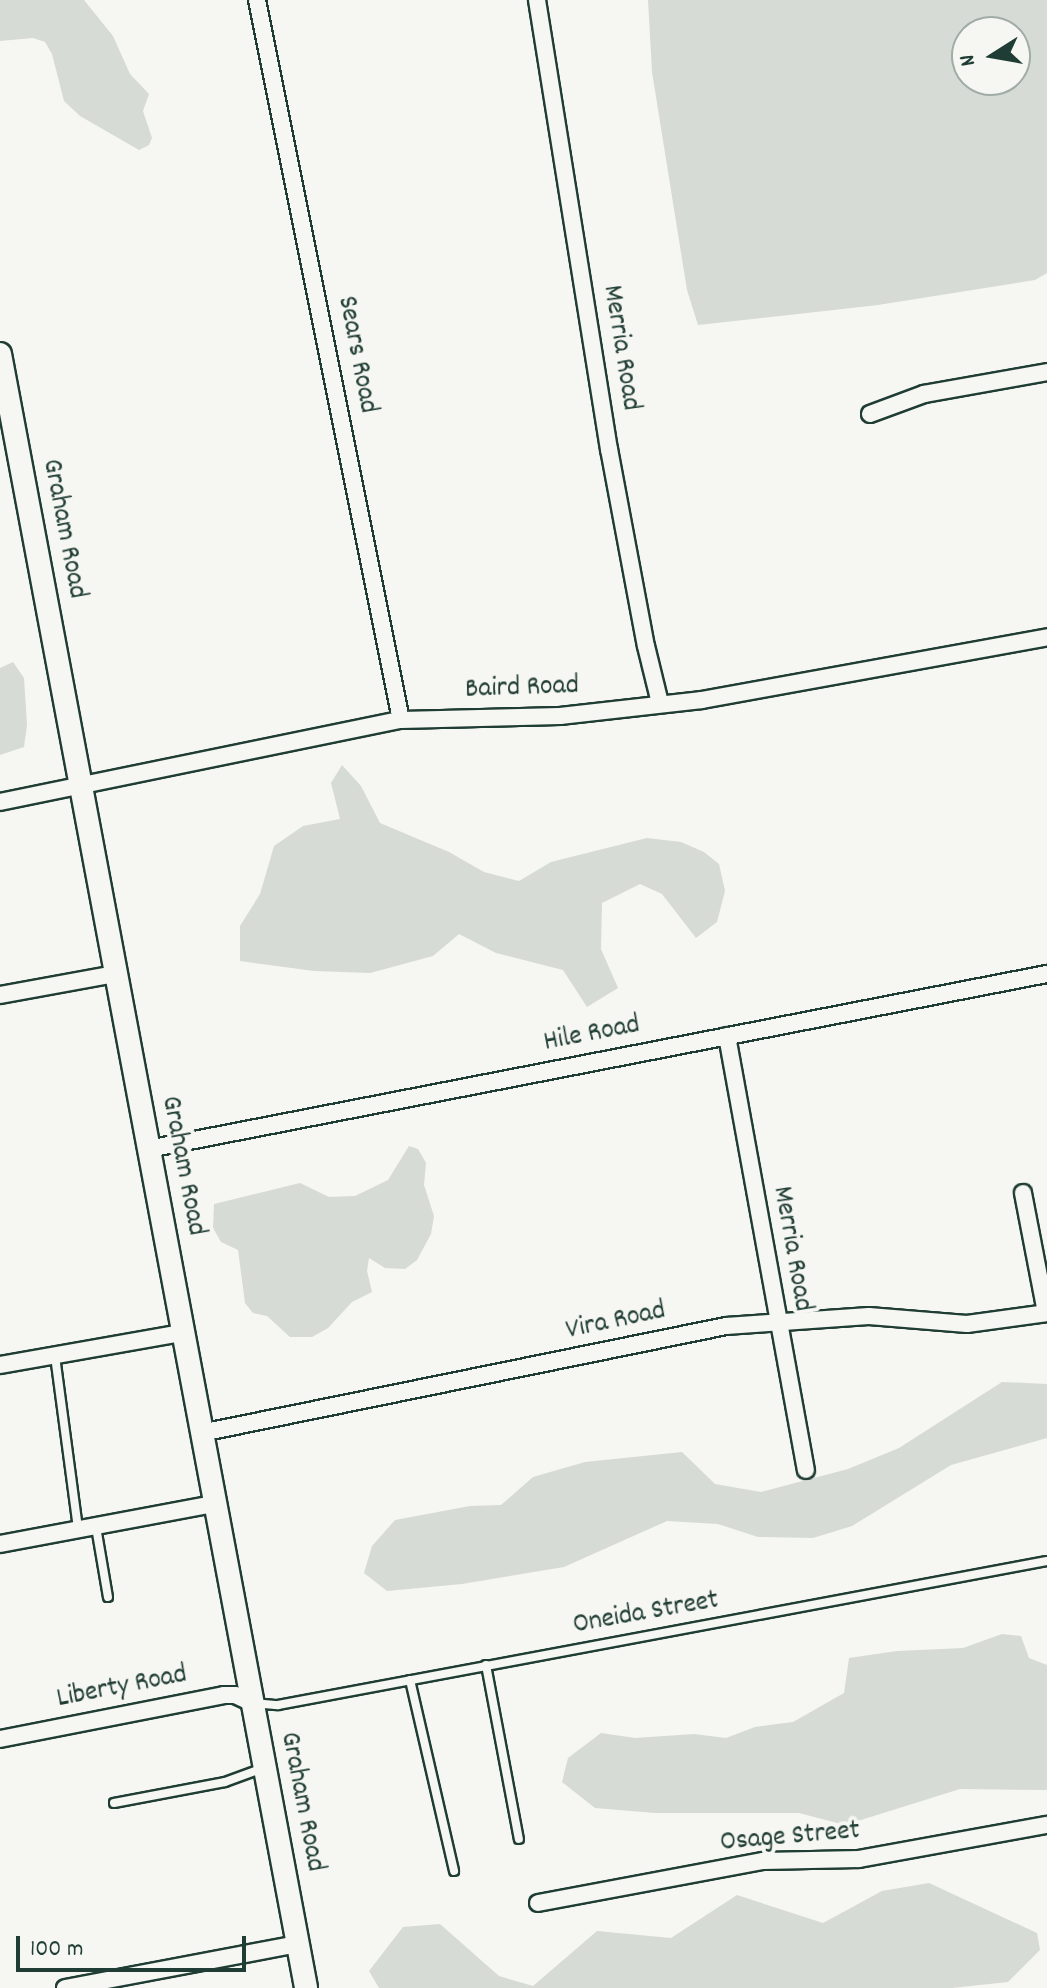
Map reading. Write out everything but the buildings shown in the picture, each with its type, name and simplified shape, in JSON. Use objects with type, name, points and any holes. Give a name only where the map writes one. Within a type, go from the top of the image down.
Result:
[{"type":"main road","name":"Graham Road","points":[[0,354],[306,1988]]},
{"type":"street","name":"Sears Road","points":[[257,0],[401,720]]},
{"type":"street","name":"Merria Road","points":[[537,0],[609,449],[646,646],[660,703]]},
{"type":"street","points":[[870,414],[924,394],[1047,372]]},
{"type":"street","name":"Baird Road","points":[[0,802],[401,720],[560,716],[702,700],[1047,637]]},
{"type":"street","points":[[0,995],[116,974]]},
{"type":"street","name":"Hile Road","points":[[148,1149],[1047,974]]},
{"type":"street","name":"Merria Road","points":[[727,1036],[776,1321],[806,1470]]},
{"type":"street","points":[[1023,1193],[1046,1313]]},
{"type":"street","name":"Vira Road","points":[[201,1433],[726,1326],[869,1316],[967,1324],[1046,1313]]},
{"type":"street","points":[[0,1365],[181,1333]]},
{"type":"street","points":[[0,1544],[214,1504]]},
{"type":"street","name":"Liberty Road","points":[[0,1739],[224,1695],[235,1695],[252,1703]]},
{"type":"street","name":"Osage Street","points":[[538,1903],[763,1861],[859,1859],[1047,1825]]},
{"type":"street","points":[[65,1988],[297,1944]]},
{"type":"lane","points":[[55,1354],[78,1529]]},
{"type":"lane","points":[[96,1526],[108,1597]]},
{"type":"lane","name":"Oneida Street","points":[[252,1703],[278,1705],[1047,1561]]},
{"type":"lane","points":[[486,1665],[519,1839]]},
{"type":"lane","points":[[410,1680],[454,1871]]},
{"type":"lane","points":[[114,1803],[225,1782],[264,1768]]},
{"type":"shaded area","points":[[0,0],[84,0],[113,36],[130,74],[149,94],[143,111],[152,138],[149,145],[139,150],[80,116],[64,101],[52,54],[45,42],[33,38],[0,41]]},
{"type":"shaded area","points":[[648,0],[1047,0],[1047,273],[1035,280],[878,305],[698,325],[687,290],[652,72]]},
{"type":"shaded area","points":[[13,662],[24,678],[27,725],[24,747],[0,755],[0,668]]},
{"type":"shaded area","points":[[342,765],[361,786],[380,823],[449,852],[484,872],[519,881],[551,862],[647,838],[681,842],[704,852],[719,864],[725,891],[717,922],[696,938],[662,894],[640,884],[602,903],[601,949],[618,988],[587,1007],[563,970],[496,953],[459,934],[433,956],[370,973],[314,971],[240,961],[240,926],[260,894],[274,846],[303,826],[340,819],[331,783]]},
{"type":"shaded area","points":[[409,1146],[418,1149],[426,1163],[424,1185],[434,1216],[431,1234],[417,1260],[405,1269],[385,1268],[369,1258],[367,1271],[372,1292],[352,1302],[328,1328],[312,1337],[290,1337],[267,1316],[253,1313],[245,1303],[238,1250],[221,1242],[213,1228],[214,1204],[300,1183],[329,1197],[355,1196],[388,1180]]},
{"type":"shaded area","points":[[1002,1382],[1047,1384],[1047,1438],[951,1465],[852,1526],[813,1538],[758,1537],[718,1524],[667,1521],[564,1567],[462,1584],[387,1591],[364,1573],[372,1546],[395,1520],[470,1506],[501,1505],[533,1477],[585,1462],[682,1452],[715,1484],[761,1492],[848,1469],[899,1448]]},
{"type":"shaded area","points":[[1002,1634],[1021,1636],[1029,1658],[1047,1665],[1047,1790],[960,1789],[845,1825],[799,1813],[655,1813],[595,1808],[562,1782],[568,1758],[601,1733],[635,1738],[694,1734],[726,1738],[755,1727],[793,1722],[844,1693],[849,1658],[897,1651],[963,1648]]},
{"type":"shaded area","points":[[929,1883],[1037,1933],[1040,1950],[1008,1982],[952,1988],[379,1988],[369,1971],[403,1927],[440,1924],[499,1976],[533,1986],[597,1931],[671,1938],[737,1895],[823,1923],[882,1891]]}]
